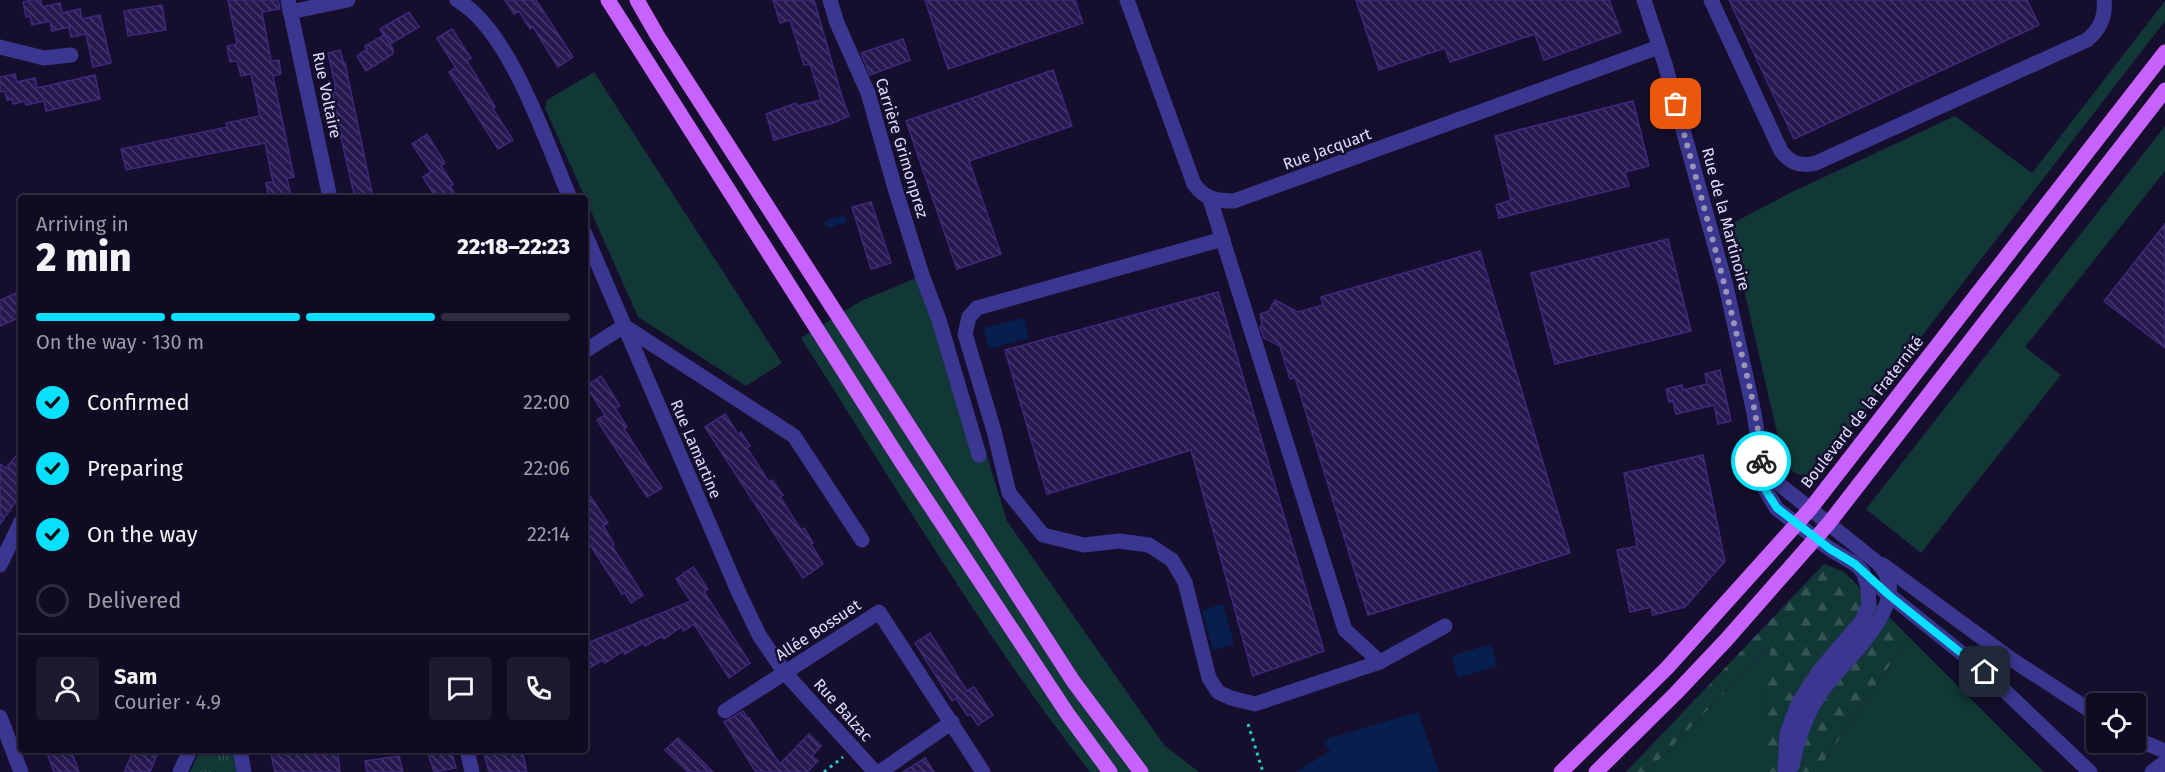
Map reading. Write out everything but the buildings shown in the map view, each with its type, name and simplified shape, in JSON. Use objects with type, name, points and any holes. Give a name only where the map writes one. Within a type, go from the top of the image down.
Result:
[{"type":"main road","points":[[608,0],[902,463],[1067,713],[1110,772]]},
{"type":"main road","points":[[637,0],[663,44],[1073,681],[1141,772]]},
{"type":"main road","name":"Boulevard de la Fraternité","points":[[1561,772],[1667,669],[1811,508],[2165,52]]},
{"type":"main road","points":[[1596,772],[1773,590],[1829,523],[2165,90]]},
{"type":"street","points":[[289,6],[348,0]]},
{"type":"street","points":[[457,0],[478,16],[502,47],[528,100],[569,195]]},
{"type":"street","name":"Carrière Grimonprez","points":[[830,0],[837,23],[868,93],[979,455]]},
{"type":"street","points":[[1127,0],[1194,184],[1200,193],[1210,199],[1346,630],[1380,662]]},
{"type":"street","name":"Rue de la Martinoire","points":[[1644,0],[1723,277],[1744,361],[1768,496],[1777,508],[1859,567],[1890,596],[1985,672],[2090,772]]},
{"type":"street","points":[[1711,0],[1781,151],[1790,160],[1802,165],[1816,163],[2087,40],[2098,30],[2102,21],[2104,0]]},
{"type":"street","name":"Rue Voltaire","points":[[289,6],[329,195]]},
{"type":"street","points":[[0,47],[44,58],[71,55]]},
{"type":"street","name":"Rue Jacquart","points":[[1210,199],[1234,201],[1659,47]]},
{"type":"street","points":[[1223,239],[977,308],[969,317],[965,334],[994,431],[1009,493],[1043,535],[1084,545],[1119,541],[1149,545],[1172,560],[1185,582],[1209,678],[1218,692],[1231,699],[1255,704],[1380,662],[1445,626]]},
{"type":"street","name":"Rue Lamartine","points":[[588,241],[750,618],[784,673]]},
{"type":"street","points":[[588,349],[624,326],[794,436],[862,540]]},
{"type":"street","name":"Rue de la Martinoire","points":[[1761,450],[1769,471],[1776,480],[1874,559],[1887,575],[1890,596]]},
{"type":"street","points":[[0,565],[18,528]]},
{"type":"street","points":[[1874,559],[2011,659],[2086,708]]},
{"type":"street","points":[[1785,772],[1787,734],[1799,702],[1820,670],[1858,626],[1867,612],[1869,587],[1859,567]]},
{"type":"street","points":[[1791,772],[1800,735],[1812,707],[1829,680],[1879,622],[1890,596]]},
{"type":"street","name":"Allée Bossuet","points":[[725,711],[879,612],[983,772]]},
{"type":"street","name":"Rue Balzac","points":[[784,673],[875,772]]},
{"type":"street","points":[[0,717],[21,772]]},
{"type":"street","points":[[880,772],[952,722]]},
{"type":"street","points":[[2146,743],[2165,751]]},
{"type":"street","points":[[180,772],[188,753]]},
{"type":"street","points":[[241,753],[244,772]]},
{"type":"street","points":[[467,753],[472,772]]},
{"type":"street","points":[[2152,772],[2165,762]]},
{"type":"path","points":[[1248,724],[1263,772]]},
{"type":"path","points":[[824,772],[853,748]]},
{"type":"green space","points":[[2165,1],[2165,21],[1816,473],[1801,475],[1791,470],[1784,463],[1729,225],[1792,192],[1955,116],[2032,173]]},
{"type":"green space","points":[[594,72],[782,363],[746,386],[638,317],[588,205],[588,195],[584,195],[545,108],[547,100]]},
{"type":"green space","points":[[2165,126],[2165,171],[2025,347],[2061,375],[1921,553],[1866,509]]},
{"type":"green space","points":[[928,273],[1007,521],[1164,745],[1199,772],[1090,772],[976,613],[801,338],[861,301]]},
{"type":"green space","points":[[1824,564],[1844,572],[1909,637],[1824,761],[1824,772],[1764,772],[1764,717],[1771,645],[1647,772],[1626,772]]},
{"type":"green space","points":[[1909,637],[2044,772],[1824,772],[1824,761]]},
{"type":"green space","points":[[1772,644],[1764,717],[1764,772],[1647,772]]},
{"type":"green space","points":[[199,753],[233,753],[236,772],[190,772]]},
{"type":"water","points":[[845,215],[847,222],[829,228],[824,224],[827,220]]},
{"type":"water","points":[[1024,318],[1029,338],[989,349],[984,328]]},
{"type":"water","points":[[1223,604],[1234,644],[1213,650],[1202,610]]},
{"type":"water","points":[[1491,644],[1497,666],[1458,678],[1452,656]]},
{"type":"water","points":[[1418,712],[1439,772],[1296,772],[1330,751],[1323,740]]},
{"type":"way so far","points":[[1676,104],[1744,361],[1758,431],[1761,461]]},
{"type":"route","points":[[1761,461],[1766,491],[1777,508],[1830,549],[1855,564],[1890,596],[1985,672]]}]
